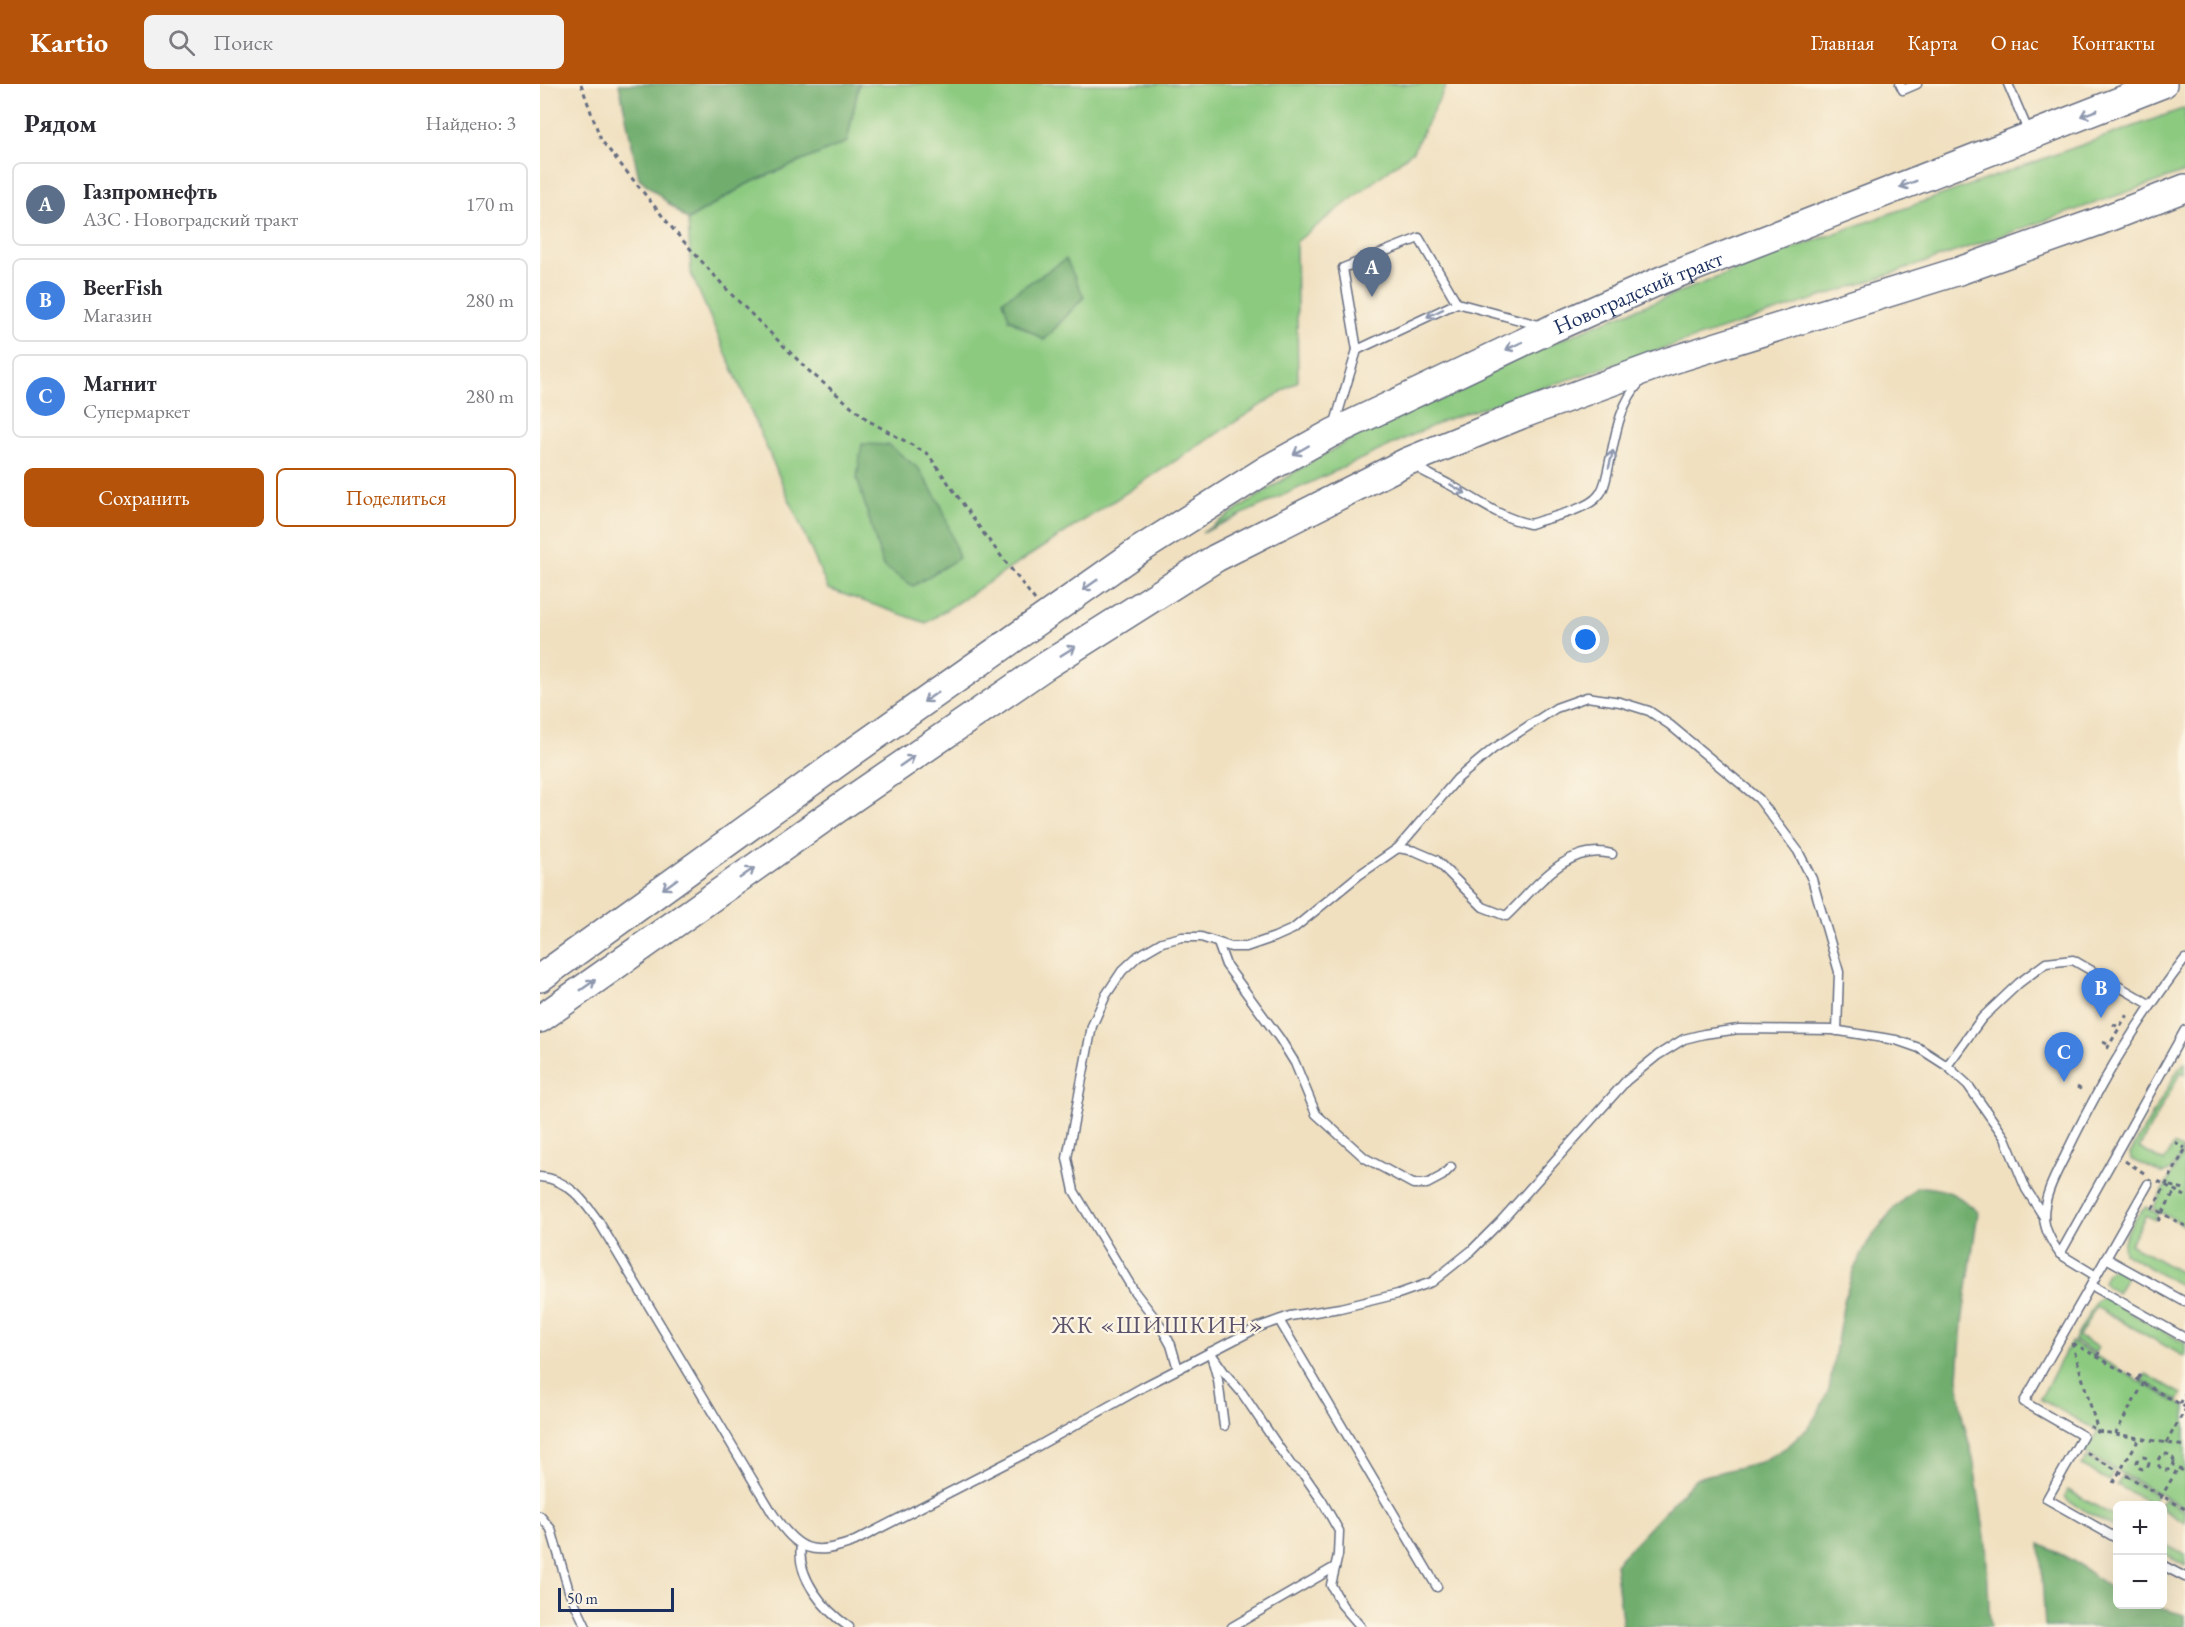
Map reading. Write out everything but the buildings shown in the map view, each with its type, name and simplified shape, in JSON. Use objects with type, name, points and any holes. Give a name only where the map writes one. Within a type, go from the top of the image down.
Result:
[{"type":"main road","name":"Новоградский тракт","points":[[540,978],[1138,551],[1269,468],[1332,433],[1551,329],[1664,279],[2163,84]]},
{"type":"main road","points":[[540,1019],[826,817],[1047,665],[1216,558],[1406,462],[1521,415],[1666,362],[1959,272],[2185,188]]},
{"type":"lane","points":[[1900,84],[1903,90],[1917,84]]},
{"type":"lane","points":[[2008,84],[2030,136]]},
{"type":"lane","points":[[1332,433],[1357,350],[1342,268],[1419,238],[1457,303]]},
{"type":"lane","points":[[1357,350],[1457,303],[1551,329]]},
{"type":"lane","points":[[1406,462],[1494,511],[1520,522],[1530,524],[1587,504],[1598,496],[1604,484],[1622,411],[1628,397],[1647,375],[1666,362]]},
{"type":"lane","points":[[1178,1369],[1171,1345],[1160,1325],[1134,1292],[1074,1191],[1067,1158],[1092,1026],[1106,995],[1122,971],[1138,956],[1162,942],[1182,937],[1201,937],[1231,947],[1246,947],[1293,928],[1359,875],[1398,848],[1456,778],[1493,749],[1556,708],[1587,697],[1620,702],[1649,711],[1670,724],[1759,799],[1798,850],[1812,879],[1839,972],[1837,1031]]},
{"type":"lane","points":[[1398,848],[1415,851],[1436,860],[1482,908],[1506,916],[1551,870],[1581,856],[1600,851],[1612,854]]},
{"type":"lane","points":[[1218,943],[1226,965],[1295,1063],[1316,1114],[1365,1158],[1413,1184],[1427,1184],[1442,1176],[1451,1167]]},
{"type":"lane","points":[[2044,1217],[2048,1194],[2074,1137],[2151,1005],[2185,959]]},
{"type":"lane","points":[[1947,1066],[1982,1018],[2019,983],[2046,963],[2073,960],[2151,1005]]},
{"type":"lane","points":[[540,1177],[559,1182],[582,1199],[599,1222],[773,1514],[788,1536],[801,1545],[817,1550],[837,1548],[855,1541],[1022,1455],[1259,1327],[1290,1316],[1340,1308],[1398,1294],[1431,1282],[1471,1251],[1501,1221],[1626,1081],[1658,1055],[1684,1040],[1704,1034],[1739,1029],[1837,1031],[1896,1040],[1919,1048],[1947,1066],[1968,1085],[2005,1138],[2026,1189],[2044,1217],[2049,1238],[2060,1254],[2096,1276]]},
{"type":"lane","points":[[2060,1254],[2183,1040],[2185,1030]]},
{"type":"lane","points":[[2113,1536],[2047,1499],[2083,1436],[2024,1402],[2148,1184]]},
{"type":"lane","points":[[2106,1258],[2185,1302]]},
{"type":"lane","points":[[2091,1285],[2185,1338]]},
{"type":"lane","points":[[1279,1320],[1437,1587]]},
{"type":"lane","points":[[1210,1352],[1218,1380],[1224,1426]]},
{"type":"lane","points":[[1210,1352],[1242,1393],[1291,1465],[1304,1475],[1339,1531],[1338,1556],[1331,1585],[1342,1605],[1360,1627]]},
{"type":"lane","points":[[540,1516],[551,1529],[569,1591],[586,1627]]},
{"type":"lane","points":[[801,1545],[802,1568],[810,1584],[838,1624],[849,1627]]},
{"type":"lane","points":[[1232,1627],[1335,1567]]},
{"type":"lane","points":[[2167,1567],[2185,1577]]},
{"type":"path","points":[[581,84],[601,140],[677,234],[732,295],[808,371],[869,421],[928,454],[984,534],[1047,616]]},
{"type":"path","points":[[2113,1024],[2120,1028]]},
{"type":"path","points":[[2103,1042],[2109,1046]]},
{"type":"path","points":[[2077,1087],[2084,1091]]},
{"type":"path","points":[[2175,1142],[2185,1149],[2153,1208],[2185,1226]]},
{"type":"path","points":[[2130,1152],[2124,1162],[2185,1196]]},
{"type":"path","points":[[2166,1185],[2185,1189]]},
{"type":"path","points":[[2158,1221],[2175,1191]]},
{"type":"path","points":[[2066,1351],[2071,1342]]},
{"type":"path","points":[[2071,1342],[2185,1408],[2168,1443],[2167,1454]]},
{"type":"path","points":[[2071,1342],[2098,1431]]},
{"type":"path","points":[[2097,1356],[2101,1349]]},
{"type":"path","points":[[2138,1379],[2142,1372]]},
{"type":"path","points":[[2115,1434],[2144,1383]]},
{"type":"path","points":[[2180,1404],[2185,1395]]},
{"type":"path","points":[[2088,1425],[2098,1431],[2185,1446]]},
{"type":"path","points":[[2113,1483],[2139,1439]]},
{"type":"path","points":[[2085,1453],[2185,1509]]},
{"type":"path","points":[[2127,1459],[2142,1469],[2158,1462],[2162,1455],[2167,1454],[2174,1458],[2176,1467],[2159,1501]]},
{"type":"path","points":[[2137,1464],[2139,1458],[2143,1457],[2147,1458],[2149,1464]]},
{"type":"path","points":[[2158,1462],[2164,1470],[2176,1467]]},
{"type":"path","points":[[2176,1467],[2185,1472]]},
{"type":"green space","points":[[619,84],[859,84],[847,142],[747,184],[688,220],[639,178]]},
{"type":"green space","points":[[859,84],[1447,84],[1413,151],[1296,242],[1298,381],[926,623],[828,589],[691,273],[688,220],[747,184],[847,142]],"holes":[[[1083,297],[1044,340],[1009,319]]]},
{"type":"green space","points":[[2185,108],[2185,172],[1897,272],[1445,420],[1202,533],[1307,464],[1421,400],[1595,325],[1791,249]]},
{"type":"green space","points":[[1066,259],[1084,297],[1044,340],[1009,318],[1003,300]]},
{"type":"green space","points":[[862,444],[889,445],[919,469],[942,507],[959,558],[913,586],[883,566],[857,478]]},
{"type":"green space","points":[[2185,1062],[2185,1074],[2181,1072],[2139,1148],[2164,1162],[2174,1145],[2183,1150],[2172,1169],[2161,1173],[2131,1159],[2130,1154],[2178,1070]]},
{"type":"green space","points":[[2185,1150],[2185,1226],[2153,1208]]},
{"type":"green space","points":[[1917,1187],[1943,1190],[1964,1200],[1978,1212],[1962,1323],[1958,1377],[1963,1420],[1973,1458],[1986,1543],[1990,1627],[1623,1627],[1615,1564],[1696,1478],[1761,1462],[1787,1447],[1807,1429],[1818,1413],[1829,1389],[1844,1301],[1853,1271],[1868,1242],[1893,1209]]},
{"type":"green space","points":[[2146,1207],[2158,1214],[2155,1220],[2146,1215],[2130,1244],[2185,1275],[2185,1288],[2124,1253],[2126,1234],[2137,1216]]},
{"type":"green space","points":[[2114,1268],[2128,1274],[2117,1293],[2103,1282],[2107,1273]]},
{"type":"green space","points":[[2102,1297],[2185,1343],[2185,1357],[2096,1307],[2079,1337],[2098,1347],[2095,1353],[2074,1341],[2097,1300]]},
{"type":"green space","points":[[2071,1342],[2185,1407],[2185,1508],[2085,1453],[2098,1431],[2040,1399]]},
{"type":"green space","points":[[2146,1374],[2182,1394],[2178,1401],[2142,1380]]},
{"type":"green space","points":[[2087,1458],[2114,1471],[2109,1481],[2081,1465]]},
{"type":"green space","points":[[2122,1476],[2157,1495],[2154,1501],[2146,1501],[2117,1485]]},
{"type":"green space","points":[[2068,1490],[2113,1516],[2113,1527],[2068,1501],[2065,1496]]},
{"type":"green space","points":[[2164,1499],[2185,1511],[2185,1523],[2167,1512],[2167,1501],[2163,1501]]},
{"type":"green space","points":[[2040,1544],[2074,1561],[2113,1590],[2113,1609],[2163,1609],[2185,1615],[2185,1627],[2045,1627]]},
{"type":"green space","points":[[2167,1546],[2185,1555],[2185,1566],[2167,1555]]},
{"type":"place","name":"Газпромнефть","points":[[1372,297]]},
{"type":"place","name":"BeerFish","points":[[2101,1018]]},
{"type":"place","name":"Магнит","points":[[2064,1082]]},
{"type":"district","name":"ЖК «ШИШКИН»","points":[[1158,1325]]}]
